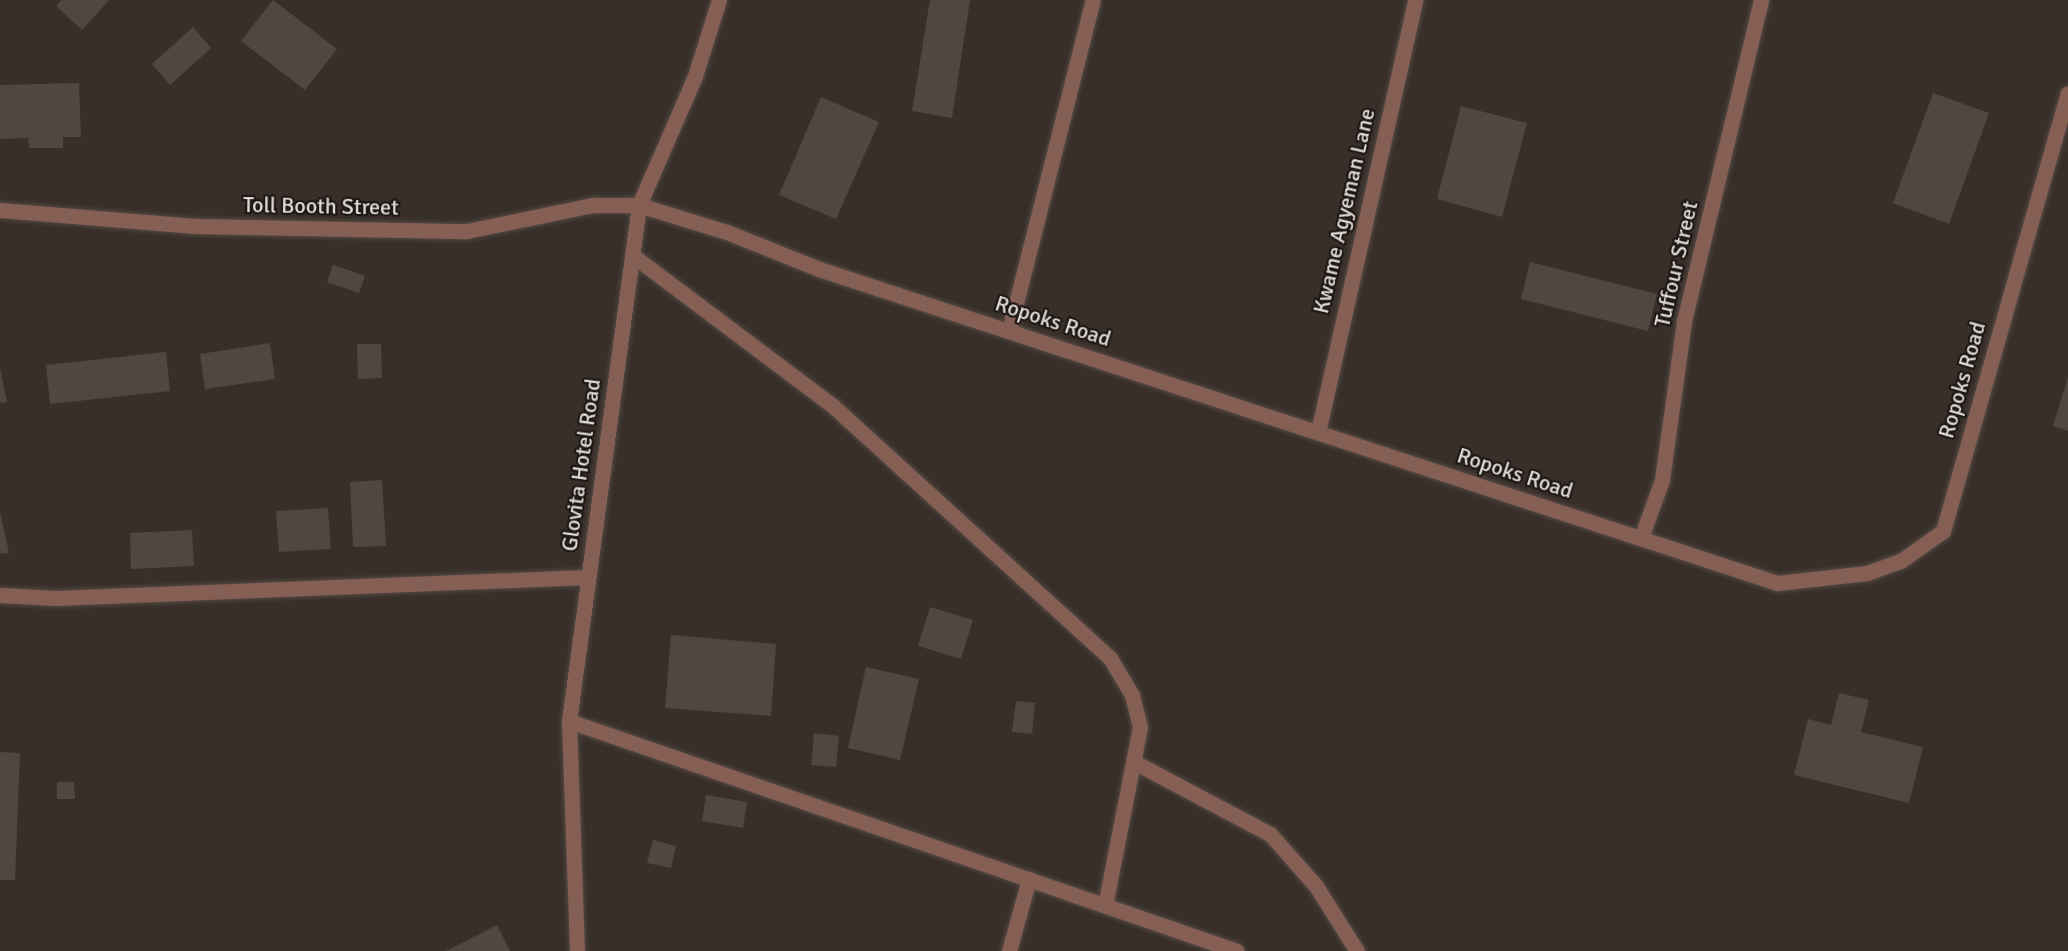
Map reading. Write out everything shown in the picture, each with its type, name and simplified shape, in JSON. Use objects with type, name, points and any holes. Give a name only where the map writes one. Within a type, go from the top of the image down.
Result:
[{"type":"street","name":"Glovita Hotel Road","points":[[577,951],[569,721],[639,205],[695,76],[719,0]]},
{"type":"street","points":[[1009,331],[1093,0]]},
{"type":"street","name":"Kwame Agyeman Lane","points":[[1318,432],[1415,0]]},
{"type":"street","name":"Tuffour Street","points":[[1641,538],[1662,480],[1684,321],[1761,0]]},
{"type":"street","name":"Ropoks Road","points":[[639,205],[1009,331],[1777,583],[1867,573],[1902,560],[1942,531],[2068,93]]},
{"type":"street","name":"Toll Booth Street","points":[[0,210],[195,226],[467,231],[593,205],[639,205]]},
{"type":"street","points":[[632,255],[833,406],[1110,658],[1132,695],[1140,727],[1106,906]]},
{"type":"street","points":[[0,595],[56,598],[588,577]]},
{"type":"street","points":[[569,721],[1237,951]]},
{"type":"street","points":[[1134,762],[1270,834],[1316,886],[1357,951]]},
{"type":"street","points":[[1009,951],[1029,879]]},
{"type":"building","points":[[61,0],[109,0],[82,30],[56,6]]},
{"type":"building","points":[[273,0],[337,49],[305,90],[241,41]]},
{"type":"building","points":[[930,0],[970,0],[952,118],[912,111]]},
{"type":"building","points":[[193,27],[211,48],[170,85],[152,64]]},
{"type":"building","points":[[79,83],[81,137],[63,137],[63,148],[29,148],[28,138],[0,139],[0,85]]},
{"type":"building","points":[[1933,93],[1989,113],[1949,224],[1893,203]]},
{"type":"building","points":[[821,97],[879,122],[836,219],[779,195]]},
{"type":"building","points":[[1461,106],[1527,123],[1502,217],[1437,199]]},
{"type":"building","points":[[1530,262],[1657,294],[1648,331],[1521,299]]},
{"type":"building","points":[[333,265],[365,276],[359,293],[327,282]]},
{"type":"building","points":[[270,343],[275,379],[205,389],[200,354]]},
{"type":"building","points":[[357,344],[381,344],[382,378],[358,379]]},
{"type":"building","points":[[166,352],[170,391],[50,404],[46,365]]},
{"type":"building","points":[[0,367],[7,402],[0,403]]},
{"type":"building","points":[[2068,377],[2068,431],[2053,426]]},
{"type":"building","points":[[382,480],[386,546],[353,547],[350,482]]},
{"type":"building","points":[[328,508],[331,549],[279,552],[276,511]]},
{"type":"building","points":[[0,511],[9,553],[0,554]]},
{"type":"building","points":[[192,530],[194,566],[131,569],[130,533]]},
{"type":"building","points":[[930,607],[973,620],[961,659],[918,646]]},
{"type":"building","points":[[671,635],[776,644],[771,716],[665,708]]},
{"type":"building","points":[[866,667],[919,679],[900,760],[848,748]]},
{"type":"building","points":[[1839,693],[1869,700],[1861,732],[1923,747],[1909,803],[1794,775],[1808,719],[1831,725]]},
{"type":"building","points":[[1016,701],[1035,703],[1032,734],[1012,732]]},
{"type":"building","points":[[814,733],[839,736],[836,767],[811,765]]},
{"type":"building","points":[[0,752],[20,753],[15,880],[0,880]]},
{"type":"building","points":[[57,782],[74,782],[75,799],[57,799]]},
{"type":"building","points":[[706,795],[747,802],[743,828],[702,821]]},
{"type":"building","points":[[653,840],[676,846],[671,868],[647,863]]},
{"type":"building","points":[[497,925],[510,951],[446,951]]}]
